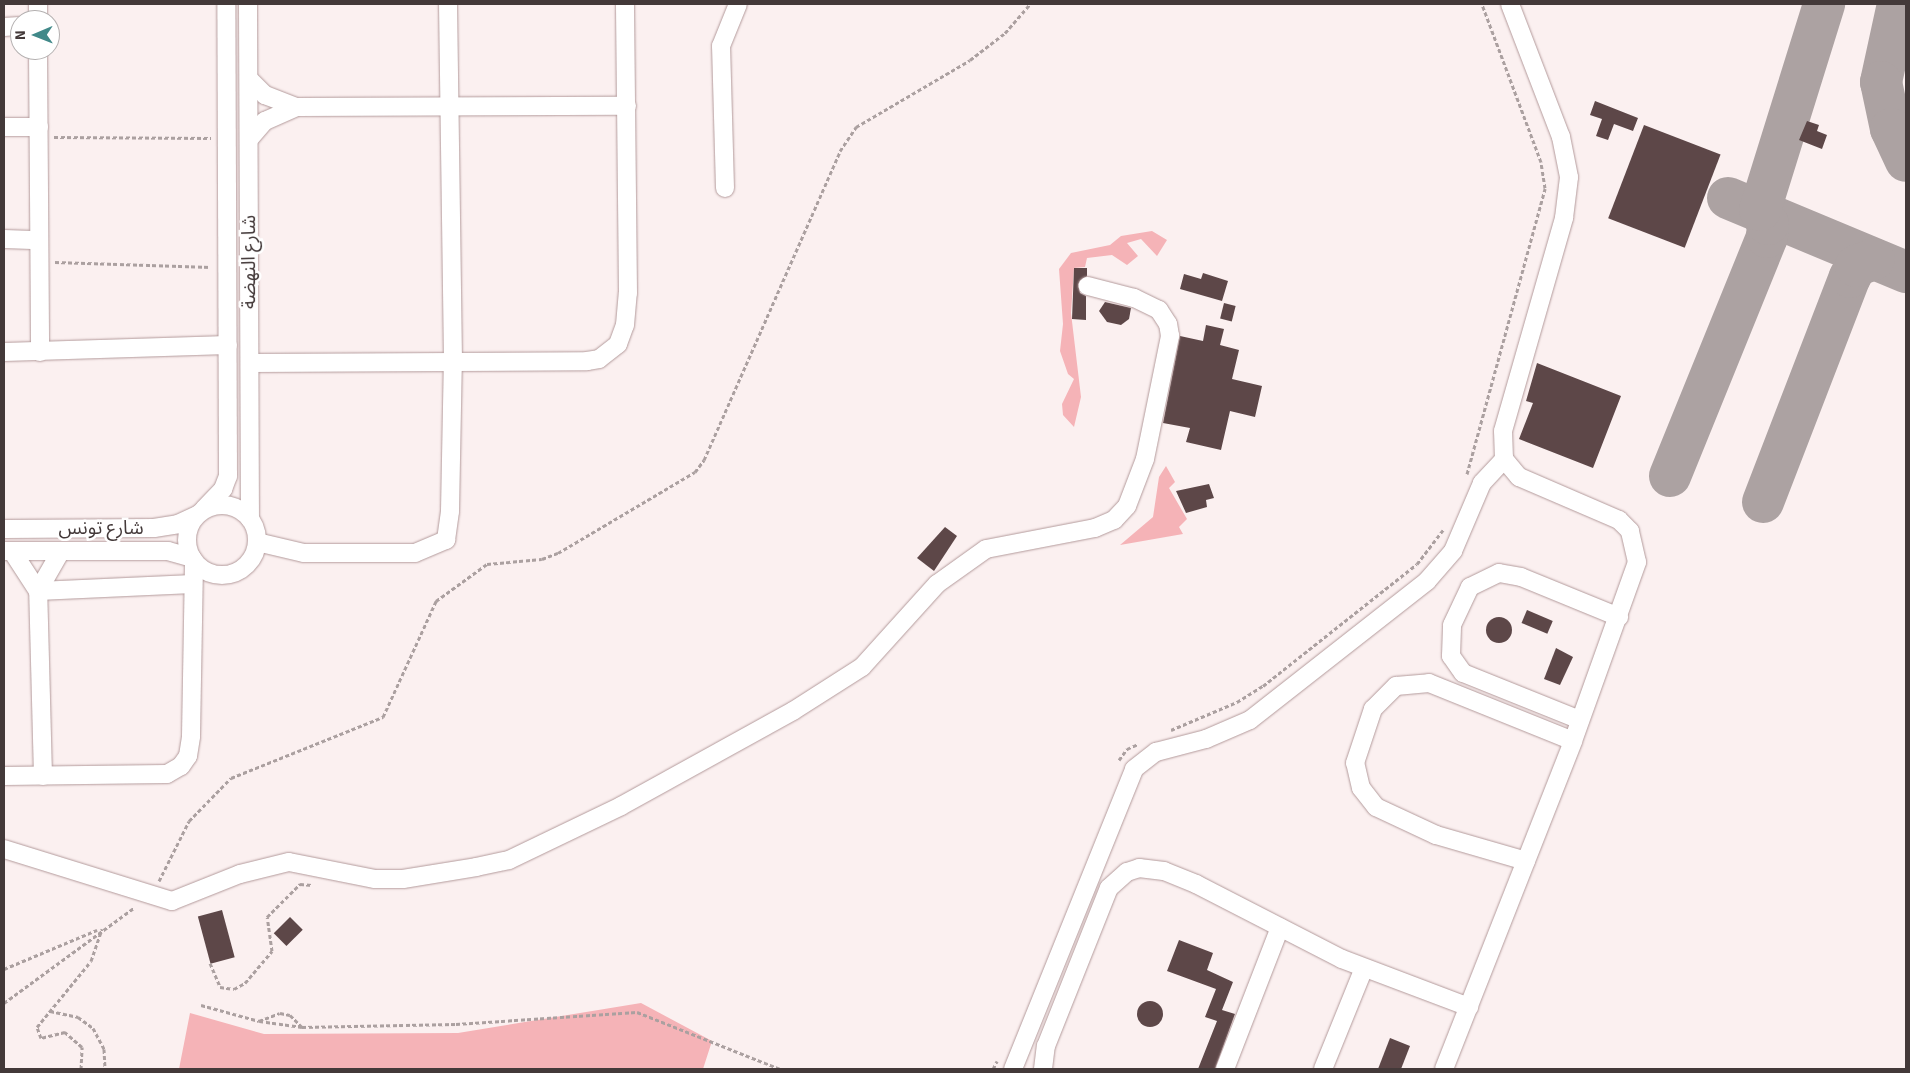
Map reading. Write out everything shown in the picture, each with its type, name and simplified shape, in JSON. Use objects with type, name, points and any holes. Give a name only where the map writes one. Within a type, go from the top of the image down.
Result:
[{"type":"street","name":"شارع النهضة","points":[[200,512],[223,489],[228,476],[226,4]]},
{"type":"street","name":"شارع النهضة","points":[[248,4],[251,363],[250,519]]},
{"type":"street","points":[[257,542],[304,552],[415,553],[446,540],[450,511],[453,361],[448,4]]},
{"type":"street","points":[[251,363],[587,361],[599,359],[618,344],[625,326],[628,293],[626,4]]},
{"type":"street","points":[[725,188],[721,46],[738,4]]},
{"type":"street","points":[[1444,1069],[1573,741],[1619,617],[1637,562],[1630,531],[1606,512],[1519,477],[1504,459],[1503,431],[1564,218],[1569,177],[1561,137],[1510,4]]},
{"type":"street","points":[[38,60],[40,352]]},
{"type":"street","points":[[249,79],[265,95],[296,107],[627,106]]},
{"type":"street","points":[[250,138],[265,121],[296,107]]},
{"type":"street","points":[[4,127],[39,132]]},
{"type":"street","points":[[4,239],[39,240]]},
{"type":"street","points":[[4,849],[172,901],[240,874],[289,862],[375,879],[394,879],[508,860],[622,806],[793,711],[862,666],[937,584],[986,550],[1010,543],[1045,540],[1114,520],[1127,506],[1145,460],[1170,336],[1168,324],[1159,310],[1134,298],[1088,286]]},
{"type":"street","points":[[4,352],[228,345]]},
{"type":"street","points":[[1013,1069],[1134,769],[1156,752],[1206,740],[1250,720],[1428,581],[1453,551],[1482,483],[1504,459]]},
{"type":"street","points":[[4,776],[167,774],[181,766],[188,756],[191,736],[193,560],[187,540],[200,512],[229,505],[250,519],[257,542],[246,565],[232,573],[215,574],[193,560]]},
{"type":"street","name":"شارع تونس","points":[[4,529],[154,528],[178,524],[200,512]]},
{"type":"street","points":[[8,550],[38,591]]},
{"type":"street","name":"شارع تونس","points":[[8,550],[168,551],[193,560]]},
{"type":"street","points":[[43,776],[38,591],[61,551]]},
{"type":"street","points":[[1580,720],[1471,678],[1456,665],[1450,635],[1470,587],[1488,575],[1510,574],[1619,617]]},
{"type":"street","points":[[38,591],[193,584]]},
{"type":"street","points":[[1526,861],[1436,835],[1386,814],[1367,798],[1356,763],[1373,709],[1387,692],[1407,682],[1429,683],[1573,741]]},
{"type":"street","points":[[1527,723],[1535,703]]},
{"type":"street","points":[[1043,1069],[1046,1046],[1109,888],[1128,872],[1140,868],[1164,871],[1227,898],[1364,968],[1469,1007]]},
{"type":"street","points":[[1225,1069],[1280,926]]},
{"type":"street","points":[[1323,1069],[1364,968]]},
{"type":"path","points":[[4,1003],[102,928],[152,896],[189,821],[215,790],[248,769],[383,717],[436,601],[487,564],[542,559],[558,553],[695,472],[704,460],[840,151],[856,127],[970,60],[1005,33],[1030,4]]},
{"type":"path","points":[[1463,484],[1546,188],[1541,162],[1482,4]]},
{"type":"path","points":[[39,132],[227,138]]},
{"type":"path","points":[[39,262],[228,268]]},
{"type":"path","points":[[1167,732],[1237,702],[1263,686],[1418,564],[1446,523]]},
{"type":"path","points":[[1115,768],[1127,749],[1141,742]]},
{"type":"path","points":[[210,963],[220,988],[234,989],[245,983],[272,951],[267,917],[300,884],[316,885]]},
{"type":"path","points":[[4,969],[102,928]]},
{"type":"path","points":[[81,1069],[82,1047],[65,1032],[41,1038],[37,1027],[91,961],[102,928]]},
{"type":"path","points":[[201,1005],[259,1021],[302,1026],[456,1024],[637,1012],[780,1069]]},
{"type":"path","points":[[50,1011],[78,1017],[93,1028],[104,1049],[105,1069]]},
{"type":"path","points":[[259,1021],[280,1013],[290,1015],[302,1026]]},
{"type":"path","points":[[994,1069],[1001,1051]]},
{"type":"shaded area","points":[[1152,231],[1167,240],[1157,256],[1141,239],[1127,243],[1138,256],[1127,265],[1112,255],[1087,258],[1085,267],[1074,268],[1071,313],[1081,397],[1074,427],[1063,415],[1062,404],[1074,379],[1068,374],[1060,351],[1063,324],[1059,269],[1071,253],[1110,245],[1121,236]]},
{"type":"shaded area","points":[[1166,466],[1175,482],[1169,488],[1187,519],[1179,527],[1183,534],[1120,545],[1153,517],[1159,477]]},
{"type":"shaded area","points":[[641,1003],[712,1041],[703,1069],[179,1069],[190,1013],[264,1034],[458,1033]]},
{"type":"building","points":[[1595,101],[1638,118],[1633,131],[1614,124],[1608,140],[1596,136],[1602,119],[1590,115]]},
{"type":"building","points":[[1807,121],[1819,125],[1817,131],[1827,135],[1822,149],[1799,140]]},
{"type":"building","points":[[1644,125],[1721,154],[1685,248],[1608,218]]},
{"type":"building","points":[[1074,268],[1087,268],[1087,276],[1078,284],[1080,293],[1086,296],[1086,320],[1072,319]]},
{"type":"building","points":[[1203,273],[1228,281],[1222,301],[1180,289],[1184,274],[1201,279]]},
{"type":"building","points":[[1105,302],[1131,308],[1129,319],[1121,325],[1107,322],[1099,311]]},
{"type":"building","points":[[1224,303],[1236,306],[1232,321],[1220,319]]},
{"type":"building","points":[[1206,325],[1224,329],[1220,345],[1239,350],[1232,379],[1262,386],[1255,417],[1230,411],[1221,450],[1186,442],[1190,428],[1163,423],[1180,336],[1203,341]]},
{"type":"building","points":[[1537,363],[1621,396],[1593,468],[1519,439],[1533,403],[1526,401]]},
{"type":"building","points":[[1209,484],[1214,498],[1206,500],[1207,507],[1186,513],[1176,491]]},
{"type":"building","points":[[945,527],[957,536],[934,571],[917,558]]},
{"type":"building","points":[[1527,610],[1553,621],[1547,634],[1522,623]]},
{"type":"building","points":[[1499,617],[1508,621],[1512,630],[1508,639],[1499,643],[1490,639],[1486,630],[1490,621]]},
{"type":"building","points":[[1556,648],[1573,657],[1560,685],[1544,679]]},
{"type":"building","points":[[222,910],[235,957],[211,964],[198,916]]},
{"type":"building","points":[[290,917],[303,930],[286,946],[274,933]]},
{"type":"building","points":[[1179,940],[1213,953],[1207,970],[1233,982],[1222,1010],[1235,1014],[1215,1069],[1198,1069],[1217,1021],[1205,1017],[1216,989],[1167,971]]},
{"type":"building","points":[[1150,1001],[1159,1005],[1163,1014],[1159,1023],[1150,1027],[1141,1023],[1137,1014],[1141,1005]]},
{"type":"building","points":[[1390,1038],[1410,1046],[1401,1069],[1378,1069]]},
{"type":"taxiway","points":[[1670,476],[1767,237],[1768,224],[1760,210],[1824,4]]},
{"type":"taxiway","points":[[1898,4],[1881,82],[1891,129],[1906,161]]},
{"type":"taxiway","points":[[1728,198],[1906,272]]},
{"type":"taxiway","points":[[1763,502],[1850,277],[1856,266],[1874,259]]}]
